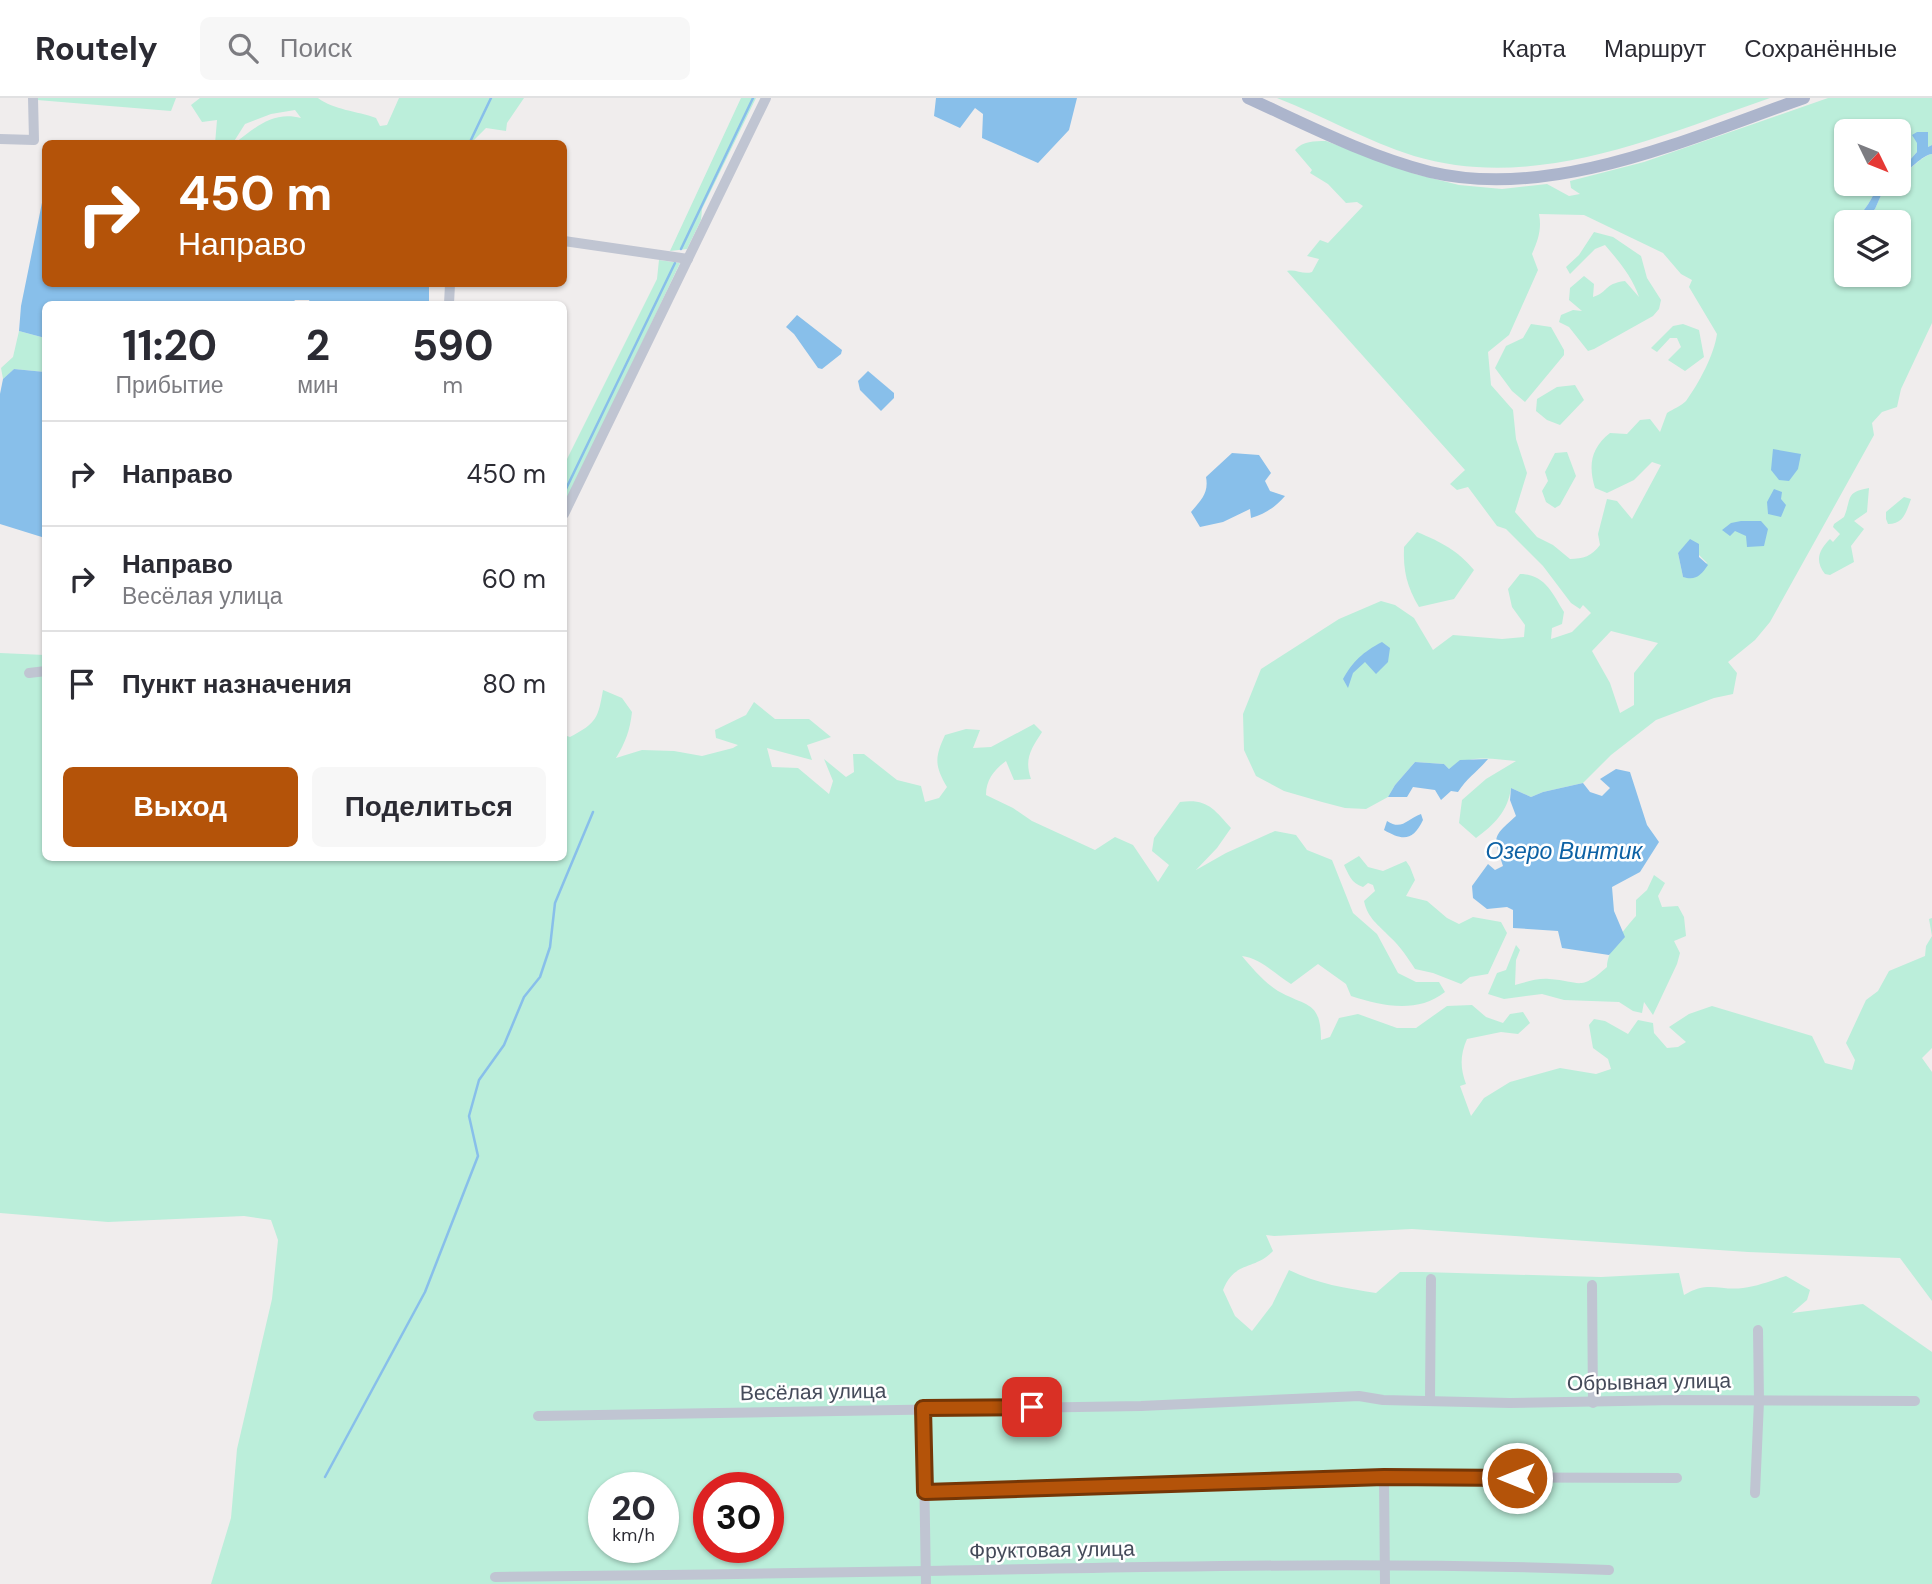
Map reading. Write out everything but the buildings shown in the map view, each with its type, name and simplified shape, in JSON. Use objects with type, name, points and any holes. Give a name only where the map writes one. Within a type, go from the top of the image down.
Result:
[{"type":"main road","points":[[1248,98],[1401,163],[1461,177],[1502,179],[1581,171],[1655,149],[1804,98]]},
{"type":"street","points":[[0,139],[34,140],[33,98]]},
{"type":"street","points":[[567,508],[766,98]]},
{"type":"street","points":[[567,241],[688,259]]},
{"type":"street","points":[[29,673],[42,671]]},
{"type":"street","points":[[1430,1279],[1430,1400]]},
{"type":"street","points":[[1592,1285],[1593,1403]]},
{"type":"street","points":[[1755,1493],[1759,1401],[1758,1330]]},
{"type":"street","name":"Весёлая улица","points":[[538,1416],[1141,1406],[1359,1396],[1383,1400]]},
{"type":"street","name":"Обрывная улица","points":[[1383,1400],[1593,1403],[1914,1401]]},
{"type":"street","points":[[923,1408],[926,1584]]},
{"type":"street","points":[[925,1492],[1384,1477],[1677,1478]]},
{"type":"street","points":[[1384,1477],[1385,1584]]},
{"type":"street","name":"Фруктовая улица","points":[[495,1577],[1383,1566],[1609,1570]]},
{"type":"green space","points":[[37,98],[176,98],[171,111]]},
{"type":"green space","points":[[200,98],[318,98],[338,108],[376,118],[380,126],[387,125],[399,98],[524,98],[507,123],[506,131],[486,128],[474,140],[239,140],[273,119],[291,116],[301,118],[295,110],[271,114],[245,124],[235,140],[215,140],[217,120],[202,122],[191,105]]},
{"type":"green space","points":[[741,98],[756,98],[702,209],[701,220],[687,249],[670,251]]},
{"type":"green space","points":[[1277,98],[1770,98],[1684,129],[1595,155],[1550,164],[1505,168],[1459,165],[1414,156]]},
{"type":"green space","points":[[1828,98],[1932,98],[1932,145],[1928,147],[1927,139],[1917,143],[1917,152],[1911,159],[1911,119],[1834,119],[1834,196],[1872,196],[1864,210],[1834,210],[1834,287],[1911,287],[1911,210],[1874,210],[1881,196],[1911,196],[1911,167],[1932,154],[1932,323],[1901,389],[1897,407],[1882,412],[1872,423],[1874,435],[1770,622],[1755,640],[1728,662],[1737,673],[1733,694],[1714,698],[1656,720],[1611,755],[1583,783],[1531,797],[1511,788],[1507,804],[1499,817],[1476,838],[1459,823],[1462,800],[1486,779],[1516,761],[1472,759],[1449,769],[1444,764],[1415,762],[1388,797],[1366,809],[1345,808],[1284,791],[1256,776],[1244,750],[1243,714],[1261,669],[1339,619],[1381,601],[1395,605],[1414,618],[1433,650],[1453,635],[1502,639],[1524,637],[1525,625],[1512,607],[1508,589],[1520,574],[1542,581],[1564,612],[1562,624],[1552,628],[1551,639],[1572,632],[1591,613],[1583,605],[1580,609],[1571,603],[1543,566],[1506,529],[1497,526],[1468,487],[1457,490],[1450,484],[1465,470],[1287,271],[1312,272],[1319,259],[1307,256],[1320,240],[1328,243],[1363,206],[1357,202],[1346,203],[1328,184],[1310,173],[1312,170],[1295,150],[1305,143],[1326,141],[1415,174],[1459,185],[1502,189],[1547,184],[1569,196],[1580,194],[1571,188],[1570,181],[1644,162]],"holes":[[[1539,214],[1584,215],[1663,253],[1681,274],[1692,280],[1689,287],[1717,334],[1709,360],[1696,386],[1686,401],[1667,413],[1660,432],[1650,419],[1640,420],[1627,434],[1610,433],[1595,451],[1592,464],[1595,488],[1607,493],[1634,480],[1652,462],[1661,465],[1632,519],[1617,501],[1607,499],[1598,534],[1600,545],[1590,554],[1570,559],[1553,545],[1537,537],[1515,512],[1527,473],[1516,439],[1513,410],[1491,385],[1488,352],[1509,335],[1538,270],[1532,254],[1539,234]],[[1688,544],[1707,563],[1683,577],[1678,553]],[[1611,631],[1658,643],[1634,673],[1634,705],[1620,713],[1610,683],[1592,651]]]},
{"type":"green space","points":[[1594,232],[1613,237],[1641,256],[1647,278],[1661,300],[1659,309],[1653,316],[1588,351],[1569,327],[1559,322],[1561,315],[1573,310],[1582,311],[1569,300],[1570,288],[1584,276],[1594,284],[1593,297],[1613,284],[1625,281],[1639,297],[1629,276],[1605,245],[1595,249],[1570,274],[1566,267],[1579,255]]},
{"type":"green space","points":[[659,260],[680,263],[567,501],[567,459],[657,279]]},
{"type":"green space","points":[[1531,324],[1551,327],[1564,350],[1564,355],[1525,402],[1512,391],[1495,368],[1506,346],[1523,338]]},
{"type":"green space","points":[[1683,324],[1699,330],[1704,357],[1685,371],[1668,360],[1681,347],[1677,338],[1670,338],[1657,352],[1651,348],[1673,326]]},
{"type":"green space","points":[[19,331],[42,337],[42,372],[14,369],[3,379],[1,368],[13,357]]},
{"type":"green space","points":[[1575,385],[1584,400],[1560,425],[1547,420],[1536,411],[1537,399],[1557,387]]},
{"type":"green space","points":[[1567,452],[1576,476],[1560,505],[1555,508],[1546,502],[1542,491],[1548,481],[1545,472],[1555,453]]},
{"type":"green space","points":[[1869,488],[1867,512],[1854,521],[1864,529],[1851,546],[1854,562],[1830,575],[1825,574],[1819,556],[1830,539],[1833,542],[1840,534],[1833,527],[1834,524],[1844,517],[1853,494]]},
{"type":"green space","points":[[1904,497],[1911,499],[1904,516],[1898,522],[1888,524],[1886,512]]},
{"type":"green space","points":[[1417,532],[1448,547],[1474,570],[1454,599],[1419,607],[1415,600],[1404,564],[1404,547]]},
{"type":"green space","points":[[0,653],[42,655],[42,861],[567,861],[567,736],[586,728],[595,719],[603,690],[622,698],[632,712],[627,736],[616,758],[642,750],[674,751],[702,756],[733,748],[738,745],[716,738],[715,730],[746,715],[754,702],[775,719],[809,719],[831,737],[807,745],[812,760],[767,748],[772,767],[798,768],[829,794],[833,781],[824,759],[846,777],[854,772],[853,754],[864,754],[897,780],[921,786],[925,802],[939,798],[947,787],[937,761],[945,735],[966,729],[980,730],[973,748],[991,747],[1034,724],[1042,732],[1030,754],[1028,766],[1031,779],[1014,780],[1006,761],[992,776],[986,795],[1032,821],[1095,850],[1115,837],[1133,845],[1158,882],[1169,865],[1152,851],[1154,838],[1180,802],[1204,803],[1231,828],[1196,870],[1275,831],[1296,835],[1307,850],[1332,860],[1353,913],[1377,934],[1398,973],[1416,982],[1439,982],[1445,992],[1434,999],[1411,1006],[1375,1003],[1351,996],[1346,984],[1318,964],[1291,984],[1261,963],[1242,956],[1273,988],[1315,1011],[1321,1040],[1330,1037],[1339,1018],[1358,1014],[1397,1028],[1416,1028],[1447,1006],[1472,1005],[1486,1017],[1503,1023],[1510,1014],[1523,1012],[1530,1023],[1518,1034],[1501,1032],[1467,1039],[1462,1062],[1466,1084],[1460,1086],[1471,1116],[1484,1098],[1510,1082],[1560,1068],[1596,1074],[1611,1069],[1608,1059],[1593,1048],[1589,1025],[1594,1019],[1605,1021],[1628,1034],[1638,1020],[1653,1023],[1654,1033],[1667,1048],[1678,1047],[1686,1042],[1669,1027],[1689,1014],[1712,1006],[1812,1036],[1825,1063],[1852,1070],[1855,1060],[1846,1043],[1866,1000],[1878,991],[1889,971],[1925,956],[1926,946],[1932,936],[1932,1048],[1922,1058],[1932,1072],[1932,1301],[1900,1258],[1748,1252],[1412,1229],[1266,1235],[1273,1251],[1233,1274],[1223,1290],[1235,1316],[1252,1331],[1272,1305],[1289,1270],[1321,1282],[1376,1293],[1400,1272],[1601,1277],[1679,1273],[1684,1295],[1707,1287],[1749,1287],[1786,1276],[1810,1290],[1807,1300],[1792,1313],[1863,1304],[1932,1352],[1932,1584],[211,1584],[231,1518],[237,1449],[272,1299],[278,1240],[271,1220],[244,1216],[108,1222],[0,1213]]},
{"type":"green space","points":[[1359,856],[1368,867],[1383,871],[1406,861],[1415,880],[1406,896],[1427,901],[1447,918],[1459,924],[1473,917],[1501,922],[1507,933],[1488,974],[1470,977],[1461,984],[1415,969],[1368,912],[1364,901],[1375,891],[1373,885],[1359,885],[1347,872],[1344,865]]},
{"type":"green space","points":[[1654,875],[1665,883],[1658,896],[1662,907],[1678,906],[1684,917],[1686,936],[1674,941],[1680,953],[1677,964],[1653,1015],[1644,1002],[1642,1013],[1619,1002],[1564,1000],[1542,994],[1504,999],[1488,994],[1497,973],[1506,970],[1516,945],[1520,950],[1516,960],[1515,985],[1545,979],[1580,983],[1598,975],[1607,967],[1613,947],[1636,916],[1636,900],[1647,890]]},
{"type":"water","points":[[936,98],[1077,98],[1069,130],[1038,163],[982,138],[983,114],[975,108],[960,128],[934,116]]},
{"type":"water","points":[[1928,132],[1928,147],[1932,145],[1932,154],[1911,167],[1911,159],[1917,152],[1917,143],[1912,135]]},
{"type":"water","points":[[1872,196],[1881,196],[1874,210],[1864,210],[1865,209]]},
{"type":"water","points":[[42,203],[42,287],[429,287],[429,301],[42,301],[42,337],[19,331],[21,306]]},
{"type":"water","points":[[797,315],[842,350],[841,354],[822,369],[818,368],[786,327]]},
{"type":"water","points":[[14,369],[42,372],[42,537],[0,524],[0,394],[3,379]]},
{"type":"water","points":[[868,371],[894,393],[894,398],[881,411],[860,390],[858,381]]},
{"type":"water","points":[[1773,449],[1801,454],[1798,469],[1789,481],[1779,480],[1771,470]]},
{"type":"water","points":[[1232,453],[1259,455],[1271,473],[1265,481],[1270,491],[1285,496],[1270,510],[1251,518],[1250,509],[1223,522],[1200,527],[1191,512],[1205,492],[1206,477]]},
{"type":"water","points":[[1774,489],[1782,492],[1781,499],[1786,505],[1781,517],[1768,514],[1767,502]]},
{"type":"water","points":[[1761,521],[1768,529],[1764,546],[1747,547],[1746,536],[1735,531],[1730,536],[1722,530],[1731,523]]},
{"type":"water","points":[[1690,539],[1699,544],[1699,557],[1708,565],[1695,578],[1683,577],[1678,553]]},
{"type":"water","points":[[1382,642],[1390,648],[1388,662],[1376,674],[1365,662],[1353,673],[1348,688],[1343,679],[1351,667],[1364,653]]},
{"type":"water","points":[[1488,759],[1458,792],[1451,791],[1441,800],[1435,790],[1413,787],[1407,797],[1388,797],[1415,762],[1444,764],[1449,769],[1460,760]]},
{"type":"water","name":"Озеро Винтик","points":[[1616,769],[1630,772],[1647,825],[1659,842],[1640,872],[1612,887],[1614,911],[1625,937],[1609,955],[1562,948],[1558,931],[1513,928],[1513,910],[1507,907],[1487,909],[1473,898],[1472,886],[1488,864],[1495,870],[1503,866],[1496,842],[1502,829],[1516,816],[1510,800],[1511,788],[1531,797],[1583,783],[1590,792],[1602,796],[1610,788],[1600,779]]},
{"type":"water","points":[[1421,814],[1423,820],[1419,827],[1407,837],[1384,830],[1387,821],[1397,825]]},
{"type":"waterway","points":[[471,140],[491,98]]},
{"type":"waterway","points":[[681,249],[753,98]]},
{"type":"waterway","points":[[567,487],[675,263]]},
{"type":"waterway","points":[[325,1477],[425,1292],[478,1156],[469,1116],[479,1080],[504,1045],[524,997],[540,977],[550,947],[555,903],[593,812]]},
{"type":"route","points":[[1032,1407],[923,1408],[925,1492],[1384,1477],[1517,1478]]}]
